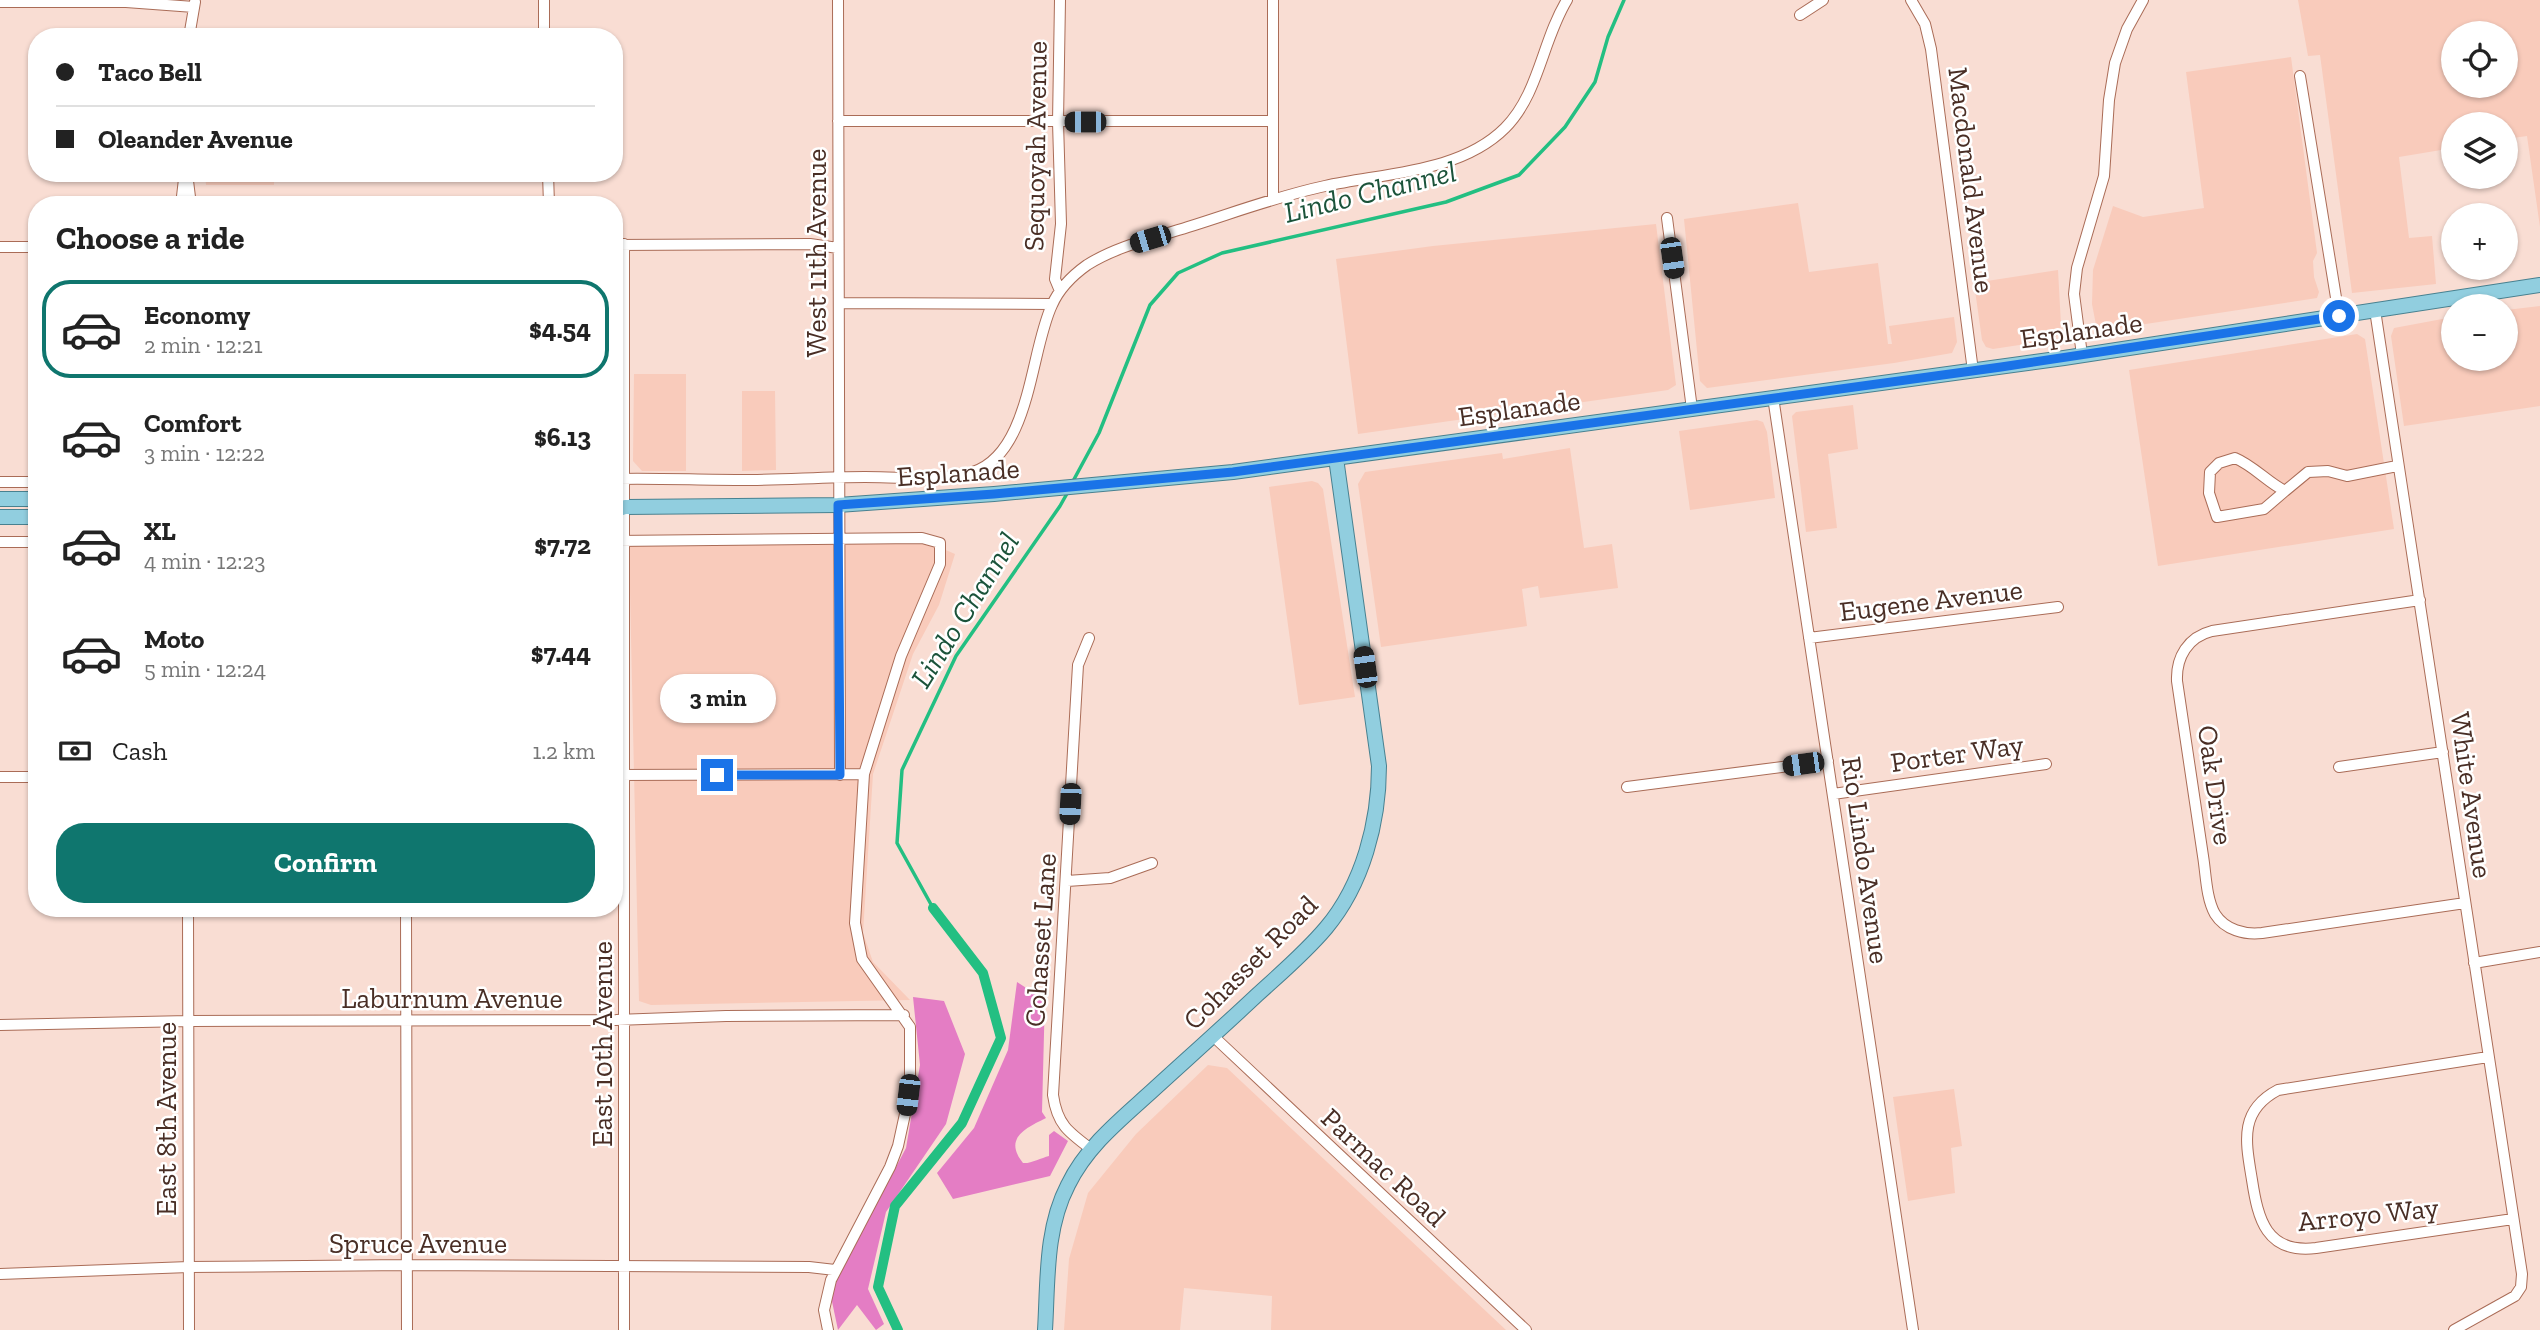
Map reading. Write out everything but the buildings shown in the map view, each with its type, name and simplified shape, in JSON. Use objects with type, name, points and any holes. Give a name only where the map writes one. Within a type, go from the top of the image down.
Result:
[{"type":"main road","name":"Esplanade","points":[[623,506],[838,505],[1233,472],[1973,371],[2540,285]]},
{"type":"main road","name":"Cohasset Road","points":[[1045,1330],[1052,1228],[1066,1188],[1091,1149],[1307,948],[1327,927],[1357,876],[1372,831],[1379,788],[1379,766],[1336,458]]},
{"type":"main road","points":[[0,499],[28,499]]},
{"type":"main road","points":[[0,517],[28,517]]},
{"type":"street","points":[[544,0],[544,28]]},
{"type":"street","name":"West 11th Avenue","points":[[838,0],[840,775]]},
{"type":"street","name":"Sequoyah Avenue","points":[[1060,0],[1058,122],[1061,224],[1055,279],[1060,291]]},
{"type":"street","points":[[1273,0],[1273,200]]},
{"type":"street","points":[[623,479],[736,480],[953,476],[971,473],[988,464],[1005,445],[1032,379],[1052,304],[1060,291],[1083,268],[1115,251],[1273,200],[1328,185],[1433,164],[1465,154],[1487,142],[1504,129],[1522,105],[1531,88],[1548,36],[1567,0]]},
{"type":"street","points":[[1800,15],[1822,0]]},
{"type":"street","name":"Macdonald Avenue","points":[[1911,0],[1925,24],[1931,49],[1973,371]]},
{"type":"street","points":[[2082,355],[2074,294],[2077,268],[2104,176],[2109,100],[2115,63],[2127,29],[2143,0]]},
{"type":"street","points":[[0,2],[195,4],[191,28]]},
{"type":"street","points":[[2301,76],[2339,316]]},
{"type":"street","points":[[838,121],[1273,121]]},
{"type":"street","points":[[1667,218],[1692,409]]},
{"type":"street","points":[[623,244],[810,244],[838,248]]},
{"type":"street","points":[[0,247],[28,247]]},
{"type":"street","points":[[839,303],[1052,304]]},
{"type":"street","name":"White Avenue","points":[[2375,310],[2522,1274],[2521,1287],[2510,1300],[2454,1330]]},
{"type":"street","name":"Rio Lindo Avenue","points":[[1773,397],[1913,1330]]},
{"type":"street","points":[[2286,491],[2271,484],[2246,462],[2235,458],[2219,463],[2210,472],[2209,493],[2217,517],[2264,509],[2286,491],[2308,472],[2328,471],[2347,476],[2397,466]]},
{"type":"street","points":[[0,482],[28,482]]},
{"type":"street","points":[[623,541],[922,538],[940,543],[940,564],[901,656],[864,774],[855,923],[862,959],[910,1027],[910,1076],[898,1146],[890,1167],[835,1270],[826,1297],[824,1310],[828,1330]]},
{"type":"street","points":[[0,542],[28,542]]},
{"type":"street","name":"Oak Drive","points":[[2420,600],[2212,631],[2190,643],[2181,656],[2177,672],[2194,794],[2213,908],[2220,920],[2238,931],[2262,933],[2465,903]]},
{"type":"street","name":"Eugene Avenue","points":[[1809,638],[2058,607]]},
{"type":"street","name":"Cohasset Lane","points":[[1089,638],[1078,665],[1053,1095],[1060,1122],[1091,1149]]},
{"type":"street","points":[[2339,767],[2443,752]]},
{"type":"street","points":[[1627,787],[1828,761]]},
{"type":"street","name":"Porter Way","points":[[1833,794],[2046,764]]},
{"type":"street","points":[[623,775],[864,774]]},
{"type":"street","points":[[0,777],[28,777]]},
{"type":"street","points":[[1066,881],[1110,878],[1152,863]]},
{"type":"street","name":"East 8th Avenue","points":[[188,917],[189,1330]]},
{"type":"street","points":[[406,917],[407,1330]]},
{"type":"street","name":"East 10th Avenue","points":[[623,917],[624,1330]]},
{"type":"street","points":[[2474,963],[2540,953]]},
{"type":"street","name":"Laburnum Avenue","points":[[0,1025],[904,1015]]},
{"type":"street","name":"Parmac Road","points":[[1213,1036],[1526,1330]]},
{"type":"street","name":"Arroyo Way","points":[[2488,1057],[2278,1090],[2263,1099],[2253,1113],[2247,1130],[2247,1149],[2260,1220],[2269,1233],[2291,1247],[2316,1248],[2513,1219]]},
{"type":"street","name":"Spruce Avenue","points":[[0,1274],[189,1267],[407,1265],[809,1266],[835,1270]]},
{"type":"shaded area","points":[[2298,0],[2540,0],[2540,227],[2527,136],[2518,137],[2518,112],[2441,112],[2441,150],[2399,157],[2409,238],[2432,236],[2436,284],[2352,293],[2320,55],[2308,56]]},
{"type":"shaded area","points":[[2291,57],[2317,253],[2313,261],[2319,292],[2317,298],[2106,330],[2096,325],[2092,304],[2093,270],[2113,206],[2143,217],[2204,208],[2186,72]]},
{"type":"shaded area","points":[[206,182],[274,182],[274,185],[206,185]]},
{"type":"shaded area","points":[[1798,203],[1809,272],[1878,263],[1888,344],[1892,344],[1889,326],[1954,317],[1957,342],[1952,353],[1707,388],[1700,381],[1684,219]]},
{"type":"shaded area","points":[[1656,224],[1676,385],[1668,390],[1358,434],[1336,259],[1433,246]]},
{"type":"shaded area","points":[[2058,270],[2061,325],[2059,334],[2052,340],[1993,349],[1986,347],[1982,340],[1974,283]]},
{"type":"shaded area","points":[[2540,306],[2540,406],[2404,426],[2391,336],[2394,328],[2441,319],[2441,371],[2518,371],[2518,309]]},
{"type":"shaded area","points":[[2357,334],[2365,339],[2394,529],[2158,566],[2129,370]]},
{"type":"shaded area","points":[[634,374],[686,374],[686,471],[642,471],[633,461]]},
{"type":"shaded area","points":[[742,391],[775,391],[776,470],[742,471]]},
{"type":"shaded area","points":[[1853,405],[1858,449],[1828,454],[1837,528],[1806,532],[1792,416],[1796,412]]},
{"type":"shaded area","points":[[1757,420],[1763,422],[1767,432],[1775,498],[1690,510],[1679,431]]},
{"type":"shaded area","points":[[1570,448],[1584,548],[1612,544],[1618,588],[1540,598],[1538,586],[1522,589],[1527,626],[1381,647],[1358,484],[1365,472],[1502,453],[1503,459]]},
{"type":"shaded area","points":[[1312,481],[1323,489],[1355,697],[1299,705],[1269,487]]},
{"type":"shaded area","points":[[907,541],[932,544],[955,554],[939,605],[913,654],[873,774],[863,933],[873,962],[910,1000],[651,1005],[639,1001],[629,546]]},
{"type":"shaded area","points":[[1017,982],[1034,993],[1045,995],[1042,1112],[1046,1118],[1020,1135],[1016,1140],[1017,1154],[1023,1163],[1049,1156],[1049,1135],[1054,1131],[1068,1141],[1050,1176],[953,1199],[937,1173],[974,1128],[1008,1050]]},
{"type":"shaded area","points":[[913,997],[944,1001],[965,1054],[946,1124],[886,1212],[868,1289],[884,1324],[876,1330],[857,1305],[838,1330],[830,1292],[906,1148],[920,1065]]},
{"type":"shaded area","points":[[1208,1065],[1227,1068],[1506,1330],[1271,1330],[1272,1296],[1184,1288],[1180,1330],[1064,1330],[1069,1259],[1088,1193],[1136,1134]]},
{"type":"shaded area","points":[[1954,1089],[1962,1146],[1951,1148],[1955,1193],[1908,1201],[1893,1097]]},
{"type":"waterway","name":"Lindo Channel","points":[[1072,483],[1099,433],[1150,305],[1178,273],[1222,253],[1446,202],[1519,175],[1565,127],[1595,82],[1608,37],[1624,0]]},
{"type":"waterway","name":"Lindo Channel","points":[[933,908],[897,843],[902,770],[956,656],[1069,490]]},
{"type":"waterway","name":"Lindo Channel","points":[[898,1330],[878,1287],[895,1206],[962,1123],[1001,1038],[983,973],[933,908]]},
{"type":"route","points":[[717,775],[840,775],[838,505],[1233,472],[2001,367],[2339,316]]}]
